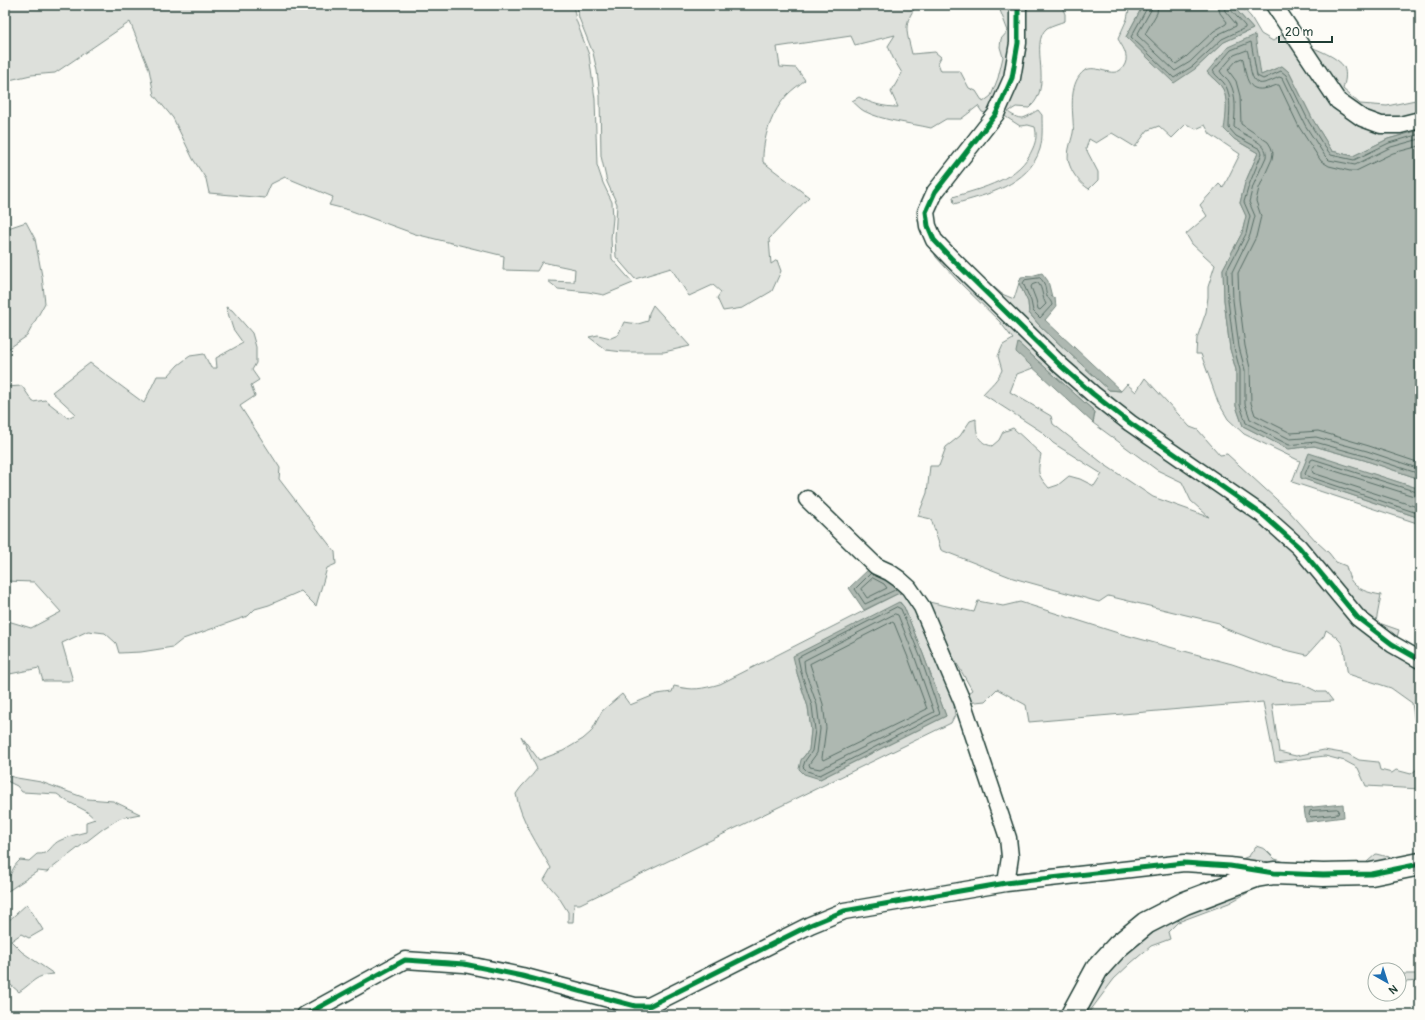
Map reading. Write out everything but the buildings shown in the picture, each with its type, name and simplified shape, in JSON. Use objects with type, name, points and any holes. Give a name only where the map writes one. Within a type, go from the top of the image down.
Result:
[{"type":"street","points":[[1018,5],[1018,42],[1012,78],[996,114],[935,192],[926,212],[928,226],[934,240],[1045,350],[1093,394],[1130,423],[1263,515],[1299,547],[1358,618],[1392,644],[1420,660]]},
{"type":"street","points":[[1274,5],[1338,101],[1362,118],[1381,125],[1400,125],[1420,120]]},
{"type":"street","points":[[807,499],[831,521],[867,559],[876,566],[889,572],[909,588],[922,607],[962,701],[1008,838],[1010,857],[1006,883]]},
{"type":"street","points":[[305,1015],[405,960],[464,964],[522,976],[635,1006],[649,1006],[810,925],[844,911],[1006,883],[1184,863],[1230,866],[1274,872],[1324,875],[1371,874],[1420,864]]},
{"type":"street","points":[[1072,1015],[1097,969],[1118,946],[1146,923],[1193,900],[1256,876],[1274,872]]},
{"type":"shaded area","points":[[5,5],[573,5],[576,20],[589,55],[595,99],[597,165],[603,183],[612,202],[612,259],[633,283],[604,295],[558,289],[548,281],[574,282],[575,269],[542,262],[537,271],[503,270],[504,256],[415,234],[349,210],[329,205],[333,197],[285,177],[271,184],[265,198],[209,193],[206,179],[193,159],[173,118],[154,95],[149,69],[130,22],[55,73],[31,75],[5,81]]},
{"type":"shaded area","points":[[577,5],[917,5],[909,18],[907,29],[912,54],[935,52],[941,57],[938,63],[941,71],[960,71],[969,88],[976,91],[983,102],[991,96],[998,78],[1003,57],[1000,47],[1001,39],[1008,31],[998,5],[1014,5],[1015,45],[991,115],[982,112],[978,106],[961,119],[946,119],[931,128],[871,114],[862,110],[852,101],[859,97],[878,105],[898,107],[891,92],[902,73],[888,46],[895,35],[855,45],[851,36],[777,47],[780,67],[796,68],[805,80],[788,94],[777,109],[766,135],[763,162],[809,197],[769,239],[771,264],[777,260],[781,271],[772,291],[743,308],[723,311],[717,298],[721,292],[713,285],[689,296],[671,268],[635,279],[616,257],[615,238],[617,204],[607,182],[601,156],[600,96],[597,71],[593,53],[579,18]]},
{"type":"shaded area","points":[[1022,5],[1061,5],[1065,14],[1065,21],[1047,28],[1042,35],[1040,44],[1040,89],[1036,99],[1029,108],[1016,107],[1008,112],[1017,117],[1023,118],[1038,110],[1042,115],[1042,136],[1040,149],[1026,172],[1016,180],[1005,187],[979,197],[954,204],[953,197],[988,186],[1010,175],[1027,159],[1034,145],[1036,135],[1035,127],[1028,125],[1020,126],[1003,115]]},
{"type":"shaded area","points":[[1130,5],[1145,5],[1141,9],[1126,37],[1195,69],[1224,42],[1253,29],[1232,5],[1240,5],[1251,17],[1261,34],[1273,41],[1287,31],[1335,107],[1420,125],[1420,130],[1388,139],[1353,156],[1332,151],[1313,120],[1289,72],[1282,66],[1261,75],[1207,72],[1224,90],[1226,101],[1225,130],[1234,139],[1258,153],[1245,183],[1240,203],[1246,216],[1242,233],[1223,269],[1224,300],[1230,349],[1236,370],[1236,406],[1243,426],[1288,449],[1314,446],[1364,460],[1420,479],[1420,489],[1309,454],[1301,473],[1301,478],[1420,518],[1420,524],[1292,482],[1300,461],[1244,434],[1228,419],[1218,402],[1201,354],[1196,354],[1197,338],[1206,312],[1208,287],[1215,265],[1192,244],[1186,234],[1207,216],[1200,205],[1219,184],[1223,188],[1240,154],[1210,134],[1205,125],[1196,129],[1186,124],[1172,138],[1159,126],[1148,130],[1135,147],[1112,133],[1096,143],[1089,139],[1086,149],[1098,172],[1098,180],[1089,189],[1080,182],[1073,173],[1068,158],[1073,131],[1072,101],[1076,81],[1084,71],[1089,69],[1117,72],[1125,64],[1126,54],[1118,39],[1127,19]]},
{"type":"shaded area","points":[[1306,45],[1341,63],[1345,72],[1343,89],[1360,104],[1387,106],[1420,99],[1420,116],[1397,121],[1381,118],[1351,105]]},
{"type":"shaded area","points":[[26,222],[35,239],[42,276],[45,303],[27,336],[5,351],[5,229]]},
{"type":"shaded area","points":[[939,233],[959,255],[1002,294],[1014,299],[1019,283],[1028,302],[1029,313],[1039,325],[1109,390],[1121,391],[1127,384],[1136,392],[1145,378],[1190,427],[1198,430],[1220,455],[1227,454],[1288,510],[1336,562],[1346,566],[1350,579],[1356,586],[1368,592],[1381,595],[1376,622],[1399,630],[1396,641],[1373,624],[1301,543],[1095,390],[952,254]]},
{"type":"shaded area","points":[[928,239],[1000,316],[1233,498],[1420,666],[1420,730],[1415,724],[1412,703],[1391,688],[1348,674],[1343,646],[1336,637],[1326,630],[1324,636],[1307,655],[1273,647],[1224,628],[1219,623],[1108,596],[1099,602],[1013,578],[941,550],[931,519],[918,516],[927,493],[930,466],[939,466],[946,447],[960,436],[970,421],[976,419],[976,428],[980,440],[987,445],[992,446],[999,440],[1003,432],[1013,428],[1041,454],[1039,472],[1040,476],[1049,488],[1058,485],[1069,476],[1080,479],[1094,486],[1102,474],[1053,443],[1042,432],[983,394],[996,380],[1002,370],[998,356],[1003,345],[1013,339],[1000,322],[936,257]],"holes":[[[1018,343],[1095,412],[1093,423],[1157,470],[1182,482],[1191,501],[1209,517],[1153,497],[1105,465],[1053,424],[1051,416],[1010,392],[1017,374],[1033,368]]]},
{"type":"shaded area","points":[[653,305],[690,346],[664,352],[623,352],[606,350],[589,337],[598,335],[611,338],[618,335],[624,322],[638,324],[648,321],[649,313]]},
{"type":"shaded area","points":[[226,307],[232,310],[252,333],[256,347],[256,363],[252,370],[259,380],[251,385],[255,396],[240,406],[280,468],[279,479],[335,552],[336,564],[327,568],[316,606],[301,591],[269,605],[255,609],[248,616],[183,639],[173,647],[141,652],[119,653],[116,643],[105,633],[88,631],[62,643],[73,681],[43,681],[39,668],[5,675],[5,621],[31,628],[61,612],[34,582],[5,581],[5,387],[22,386],[33,402],[45,400],[68,418],[76,414],[52,392],[90,363],[144,403],[157,376],[168,376],[178,365],[190,356],[204,354],[211,368],[217,368],[216,358],[243,343],[233,329]]},
{"type":"shaded area","points":[[907,591],[959,704],[954,707],[955,715],[951,723],[580,904],[574,904],[573,922],[568,922],[568,912],[558,896],[544,880],[551,868],[530,832],[518,804],[516,794],[537,769],[521,736],[539,760],[563,751],[583,739],[591,732],[602,711],[622,694],[630,705],[657,694],[672,692],[674,686],[697,689],[720,684],[897,594]],"holes":[[[900,602],[904,607],[946,716],[820,779],[801,760],[809,750],[811,730],[808,707],[797,673]]]},
{"type":"shaded area","points":[[978,601],[1003,606],[1020,602],[1118,633],[1232,664],[1279,680],[1300,683],[1318,692],[1326,692],[1333,701],[1272,704],[1279,752],[1296,756],[1324,750],[1348,754],[1359,760],[1378,762],[1380,770],[1392,773],[1396,770],[1411,774],[1417,769],[1420,770],[1420,789],[1366,786],[1358,768],[1345,761],[1325,756],[1275,762],[1263,702],[1029,722],[1026,705],[997,689],[985,701],[966,703],[964,696],[972,690],[952,655],[929,602],[974,612]]},
{"type":"shaded area","points":[[5,775],[41,782],[88,799],[113,801],[140,814],[120,818],[104,828],[47,872],[38,871],[5,893],[5,881],[20,860],[29,861],[37,854],[42,854],[48,851],[57,842],[70,836],[86,832],[86,822],[95,819],[86,811],[57,794],[22,792],[17,786],[5,780]]},
{"type":"shaded area","points":[[1256,846],[1265,849],[1275,859],[1292,864],[1365,867],[1367,862],[1376,854],[1388,857],[1398,857],[1408,856],[1420,852],[1420,860],[1370,871],[1227,862],[1018,877],[1014,873],[1178,856],[1242,859],[1249,856]]},
{"type":"shaded area","points":[[1276,877],[1229,903],[1178,922],[1168,932],[1170,939],[1151,946],[1114,979],[1087,1015],[1078,1015],[1090,991],[1146,931]]},
{"type":"shaded area","points":[[27,904],[43,930],[29,938],[21,934],[11,941],[22,952],[54,974],[39,977],[19,992],[5,980],[5,924]]},
{"type":"shaded area","points":[[1407,974],[1420,974],[1420,981],[1407,982]]},
{"type":"water","points":[[1145,5],[1232,5],[1253,29],[1224,42],[1195,69],[1174,83],[1126,37],[1141,9]]},
{"type":"water","points":[[1255,35],[1261,75],[1282,66],[1289,72],[1313,120],[1332,151],[1353,156],[1388,139],[1420,130],[1420,479],[1364,460],[1314,446],[1288,449],[1243,426],[1236,406],[1236,370],[1230,349],[1224,300],[1223,269],[1242,233],[1246,216],[1240,203],[1245,183],[1258,153],[1234,139],[1224,129],[1226,119],[1226,101],[1224,90],[1207,72],[1228,47]]},
{"type":"water","points":[[1042,273],[1048,281],[1052,297],[1055,298],[1056,307],[1045,320],[1121,391],[1109,390],[1039,325],[1029,313],[1028,302],[1019,283],[1021,277]]},
{"type":"water","points":[[1018,343],[1095,412],[1093,423],[1016,352]]},
{"type":"water","points":[[1309,453],[1420,489],[1420,518],[1301,478],[1301,473]]},
{"type":"water","points":[[871,567],[907,591],[897,594],[864,610],[849,588]]},
{"type":"water","points":[[899,602],[904,607],[946,716],[820,779],[804,774],[799,769],[801,760],[809,750],[811,730],[808,707],[793,656]]},
{"type":"water","points":[[1343,804],[1344,817],[1306,822],[1304,808]]},
{"type":"cycle path","points":[[1018,5],[1018,43],[1012,78],[996,114],[935,192],[926,212],[928,226],[934,240],[1061,366],[1093,394],[1130,423],[1263,515],[1299,547],[1358,618],[1392,644],[1420,660]]},
{"type":"cycle path","points":[[305,1015],[405,960],[464,964],[522,976],[635,1006],[649,1006],[810,925],[844,911],[1006,883],[1184,863],[1230,866],[1274,873],[1323,875],[1371,874],[1420,864]]}]
